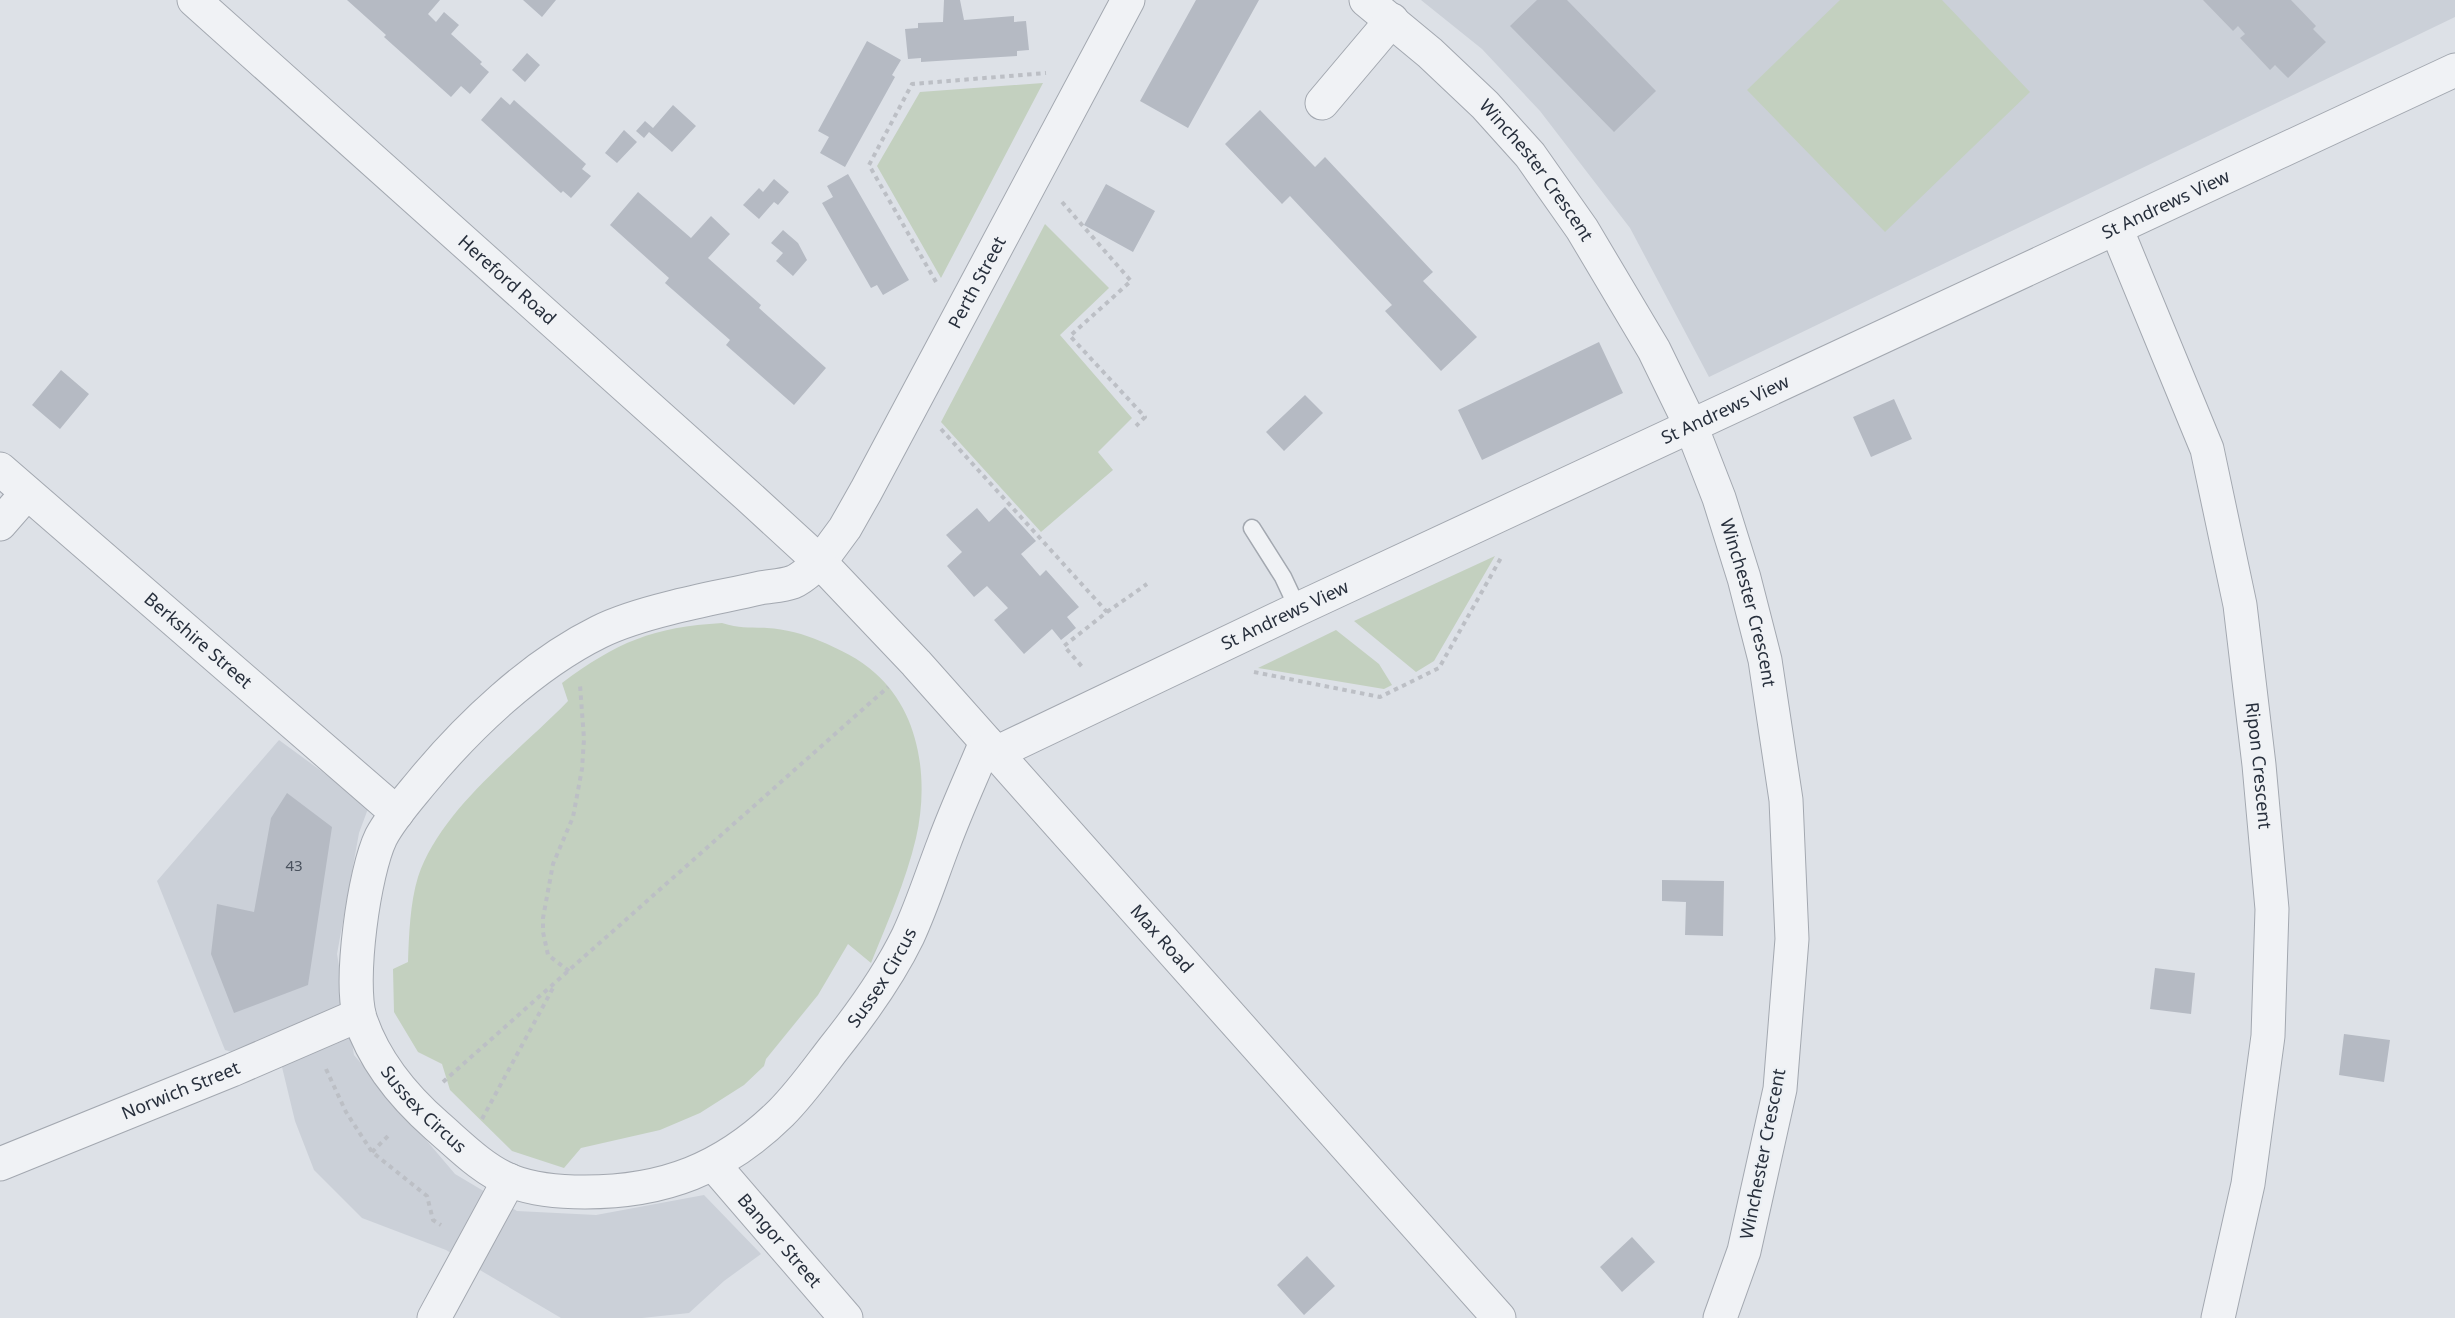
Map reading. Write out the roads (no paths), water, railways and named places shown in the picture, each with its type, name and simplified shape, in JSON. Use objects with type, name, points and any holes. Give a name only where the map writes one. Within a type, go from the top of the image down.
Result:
[{"type":"street","name":"Hereford Road","points":[[194,0],[820,562]]},
{"type":"street","name":"Perth Street","points":[[820,562],[845,528],[1128,0]]},
{"type":"street","name":"Winchester Crescent","points":[[1366,0],[1392,20],[1485,105],[1530,155],[1577,222],[1634,315],[1691,426],[1719,498],[1765,660],[1786,800],[1792,939],[1780,1089],[1744,1251],[1720,1318]]},
{"type":"street","points":[[1322,103],[1392,20]]},
{"type":"street","name":"St Andrews View","points":[[991,748],[1111,699],[1298,609],[2455,70]]},
{"type":"street","name":"Ripon Crescent","points":[[2116,228],[2207,449],[2240,604],[2262,798],[2272,909],[2268,1036],[2248,1184],[2218,1318]]},
{"type":"street","name":"Berkshire Street","points":[[0,469],[397,813]]},
{"type":"street","points":[[0,524],[27,493]]},
{"type":"street","name":"Sussex Circus","points":[[820,562],[795,581],[666,609],[601,631],[563,653],[470,728],[397,813],[382,834],[367,877],[356,993],[359,1015],[367,1035],[389,1074],[417,1107],[466,1150],[509,1180],[543,1190],[573,1192],[633,1190],[674,1180],[714,1165],[749,1140],[779,1114],[798,1094],[857,1020],[892,967],[910,932],[966,785],[991,748]]},
{"type":"street","name":"Max Road","points":[[820,562],[916,663],[1499,1318]]},
{"type":"street","name":"Norwich Street","points":[[0,1164],[359,1015]]},
{"type":"street","name":"Bangor Street","points":[[714,1165],[846,1318]]},
{"type":"street","points":[[434,1318],[509,1180]]},
{"type":"lane","points":[[1252,528],[1282,577],[1298,609]]}]
